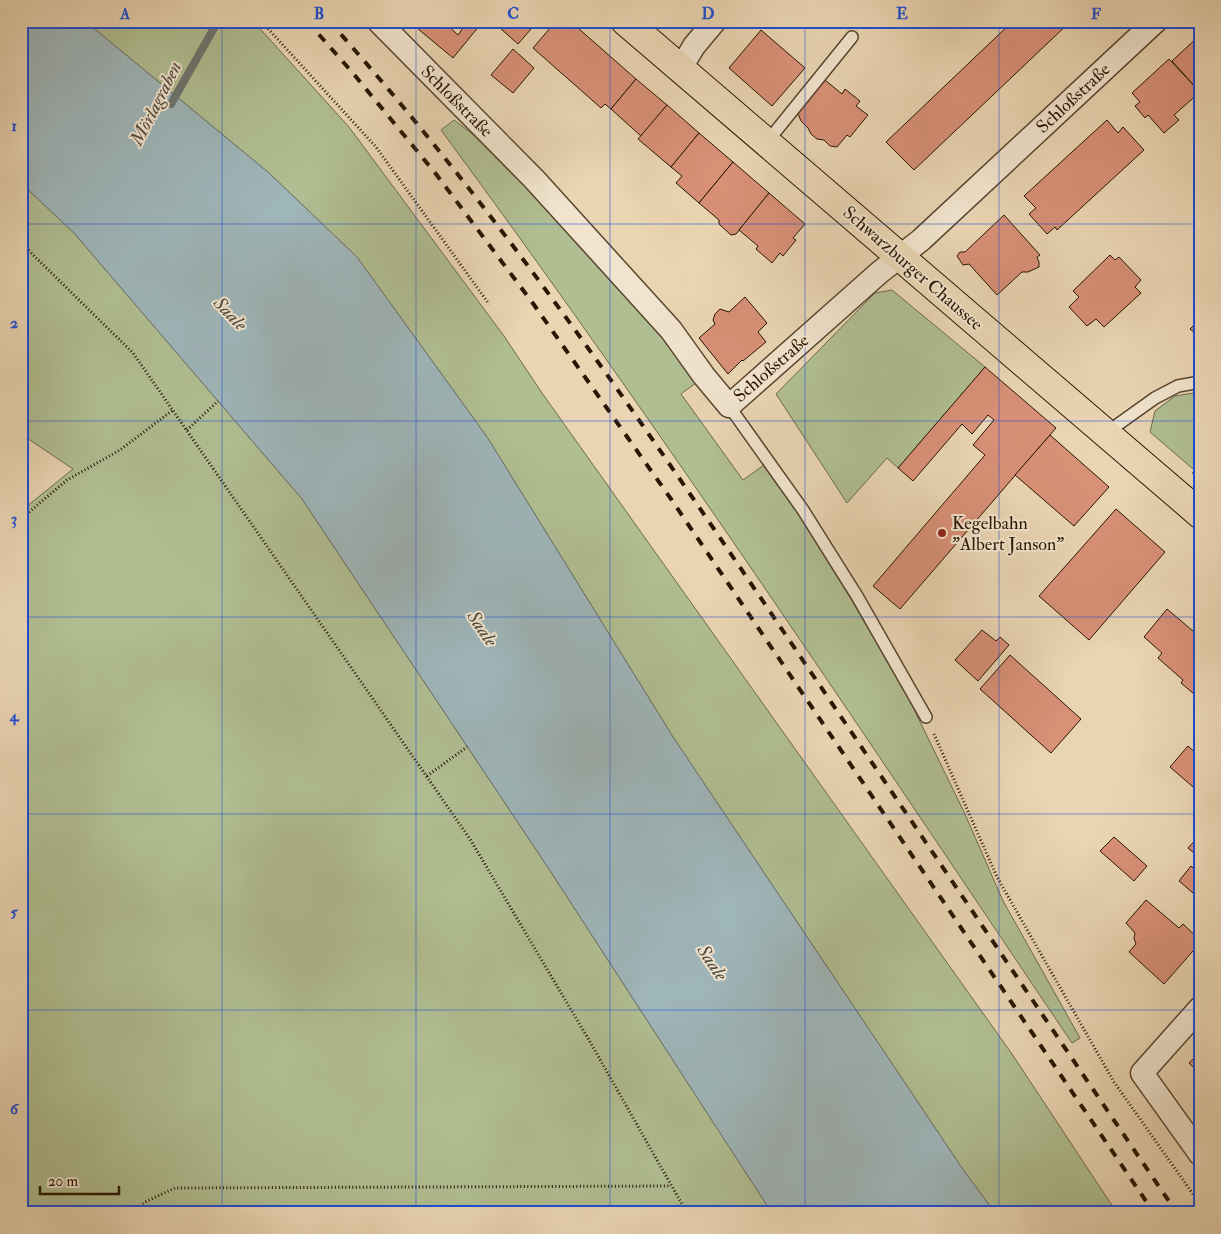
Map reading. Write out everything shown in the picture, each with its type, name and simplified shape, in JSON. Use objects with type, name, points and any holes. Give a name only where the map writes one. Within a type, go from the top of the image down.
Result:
[{"type":"main road","name":"Schwarzburger Chaussee","points":[[626,21],[1200,514]]},
{"type":"street","name":"Schloßstraße","points":[[378,21],[534,178],[671,330],[704,376],[729,406],[920,240],[1156,21]]},
{"type":"street","points":[[680,68],[694,46],[715,21]]},
{"type":"street","points":[[1200,1008],[1142,1073],[1200,1154]]},
{"type":"lane","points":[[767,142],[852,37]]},
{"type":"lane","points":[[1106,434],[1155,398],[1178,386],[1200,382]]},
{"type":"lane","points":[[729,406],[808,518],[857,596],[926,718]]},
{"type":"path","points":[[261,21],[376,147],[489,304]]},
{"type":"path","points":[[21,243],[133,353],[470,839],[589,1040],[687,1213]]},
{"type":"path","points":[[187,430],[218,401]]},
{"type":"path","points":[[21,518],[67,480],[120,450],[173,410]]},
{"type":"path","points":[[1192,476],[1200,467]]},
{"type":"path","points":[[926,718],[940,744],[997,877],[1114,1082],[1200,1204]]},
{"type":"path","points":[[426,776],[467,747]]},
{"type":"path","points":[[132,1213],[144,1202],[174,1188],[671,1186]]},
{"type":"green space","points":[[85,21],[253,21],[349,127],[504,336],[542,393],[1012,1054],[1117,1213],[995,1213],[962,1168],[673,737],[487,437],[357,257],[269,173]]},
{"type":"green space","points":[[454,120],[513,165],[700,380],[681,394],[743,480],[764,465],[797,512],[907,695],[965,814],[1003,901],[1080,1038],[1072,1043],[683,469],[523,242],[441,130]]},
{"type":"green space","points":[[21,183],[74,233],[302,499],[547,866],[772,1213],[21,1213],[21,511],[73,469],[21,434]]},
{"type":"green space","points":[[892,290],[985,367],[898,468],[887,458],[847,503],[776,394],[875,293]]},
{"type":"green space","points":[[1200,392],[1200,475],[1150,432],[1155,411],[1175,396]]},
{"type":"water","name":"Saale","points":[[21,21],[85,21],[269,173],[357,257],[487,437],[673,737],[962,1168],[995,1213],[772,1213],[547,866],[302,499],[74,233],[21,183]]},
{"type":"building","points":[[423,21],[445,21],[458,35],[468,21],[475,21],[480,25],[453,58],[417,28]]},
{"type":"building","points":[[492,21],[538,21],[518,44]]},
{"type":"building","points":[[556,21],[570,21],[636,79],[611,109],[605,104],[601,108],[533,48]]},
{"type":"building","points":[[1013,21],[1071,21],[914,170],[886,142]]},
{"type":"building","points":[[761,30],[805,68],[772,106],[729,68]]},
{"type":"building","points":[[1200,35],[1200,92],[1172,61]]},
{"type":"building","points":[[513,49],[534,68],[513,93],[491,75]]},
{"type":"building","points":[[1169,59],[1200,92],[1174,115],[1179,120],[1164,133],[1148,115],[1145,118],[1135,106],[1140,102],[1132,93]]},
{"type":"building","points":[[636,79],[667,105],[641,136],[611,109]]},
{"type":"building","points":[[825,80],[842,94],[845,89],[860,101],[856,106],[868,115],[850,137],[847,135],[837,147],[830,146],[824,140],[817,139],[811,134],[798,114]]},
{"type":"building","points":[[667,105],[699,133],[671,167],[638,139]]},
{"type":"building","points":[[1107,120],[1118,133],[1123,127],[1144,150],[1057,230],[1055,227],[1047,234],[1029,214],[1036,208],[1024,196]]},
{"type":"building","points":[[699,133],[733,162],[699,203],[676,183],[682,176],[671,167]]},
{"type":"building","points":[[733,162],[769,193],[736,234],[731,235],[719,224],[719,220],[699,203]]},
{"type":"building","points":[[769,193],[805,224],[793,238],[796,240],[783,256],[780,253],[772,263],[756,249],[758,246],[739,230]]},
{"type":"building","points":[[1004,215],[1040,255],[1037,257],[1039,267],[1028,272],[1022,272],[997,295],[969,264],[963,265],[957,256],[960,252],[965,252]]},
{"type":"building","points":[[1110,255],[1115,260],[1119,257],[1141,280],[1135,287],[1141,293],[1104,327],[1096,319],[1087,326],[1069,307],[1079,297],[1073,291]]},
{"type":"building","points":[[745,297],[767,323],[758,332],[766,342],[742,360],[728,374],[699,338],[715,324],[713,320],[715,314],[720,309],[729,312]]},
{"type":"building","points":[[1200,319],[1200,337],[1190,329]]},
{"type":"building","name":"Kegelbahn \"Albert Janson\"","points":[[985,367],[1056,428],[900,609],[873,586],[985,455],[973,445],[994,420],[988,415],[972,434],[962,424],[913,481],[898,468]]},
{"type":"building","points":[[1050,435],[1109,487],[1074,526],[1015,475]]},
{"type":"building","points":[[1116,509],[1165,552],[1089,640],[1039,596]]},
{"type":"building","points":[[1167,609],[1200,637],[1200,699],[1181,683],[1183,680],[1158,658],[1162,653],[1144,637]]},
{"type":"building","points":[[982,630],[996,641],[1000,637],[1009,645],[978,681],[955,660]]},
{"type":"building","points":[[1010,655],[1081,719],[1051,753],[980,689]]},
{"type":"building","points":[[1188,746],[1200,757],[1200,793],[1170,767]]},
{"type":"building","points":[[1200,835],[1200,858],[1188,848]]},
{"type":"building","points":[[1114,837],[1147,866],[1134,881],[1100,851]]},
{"type":"building","points":[[1191,866],[1200,874],[1200,899],[1179,881]]},
{"type":"building","points":[[1146,900],[1179,928],[1183,924],[1200,940],[1200,943],[1164,984],[1129,952],[1136,944],[1135,933],[1126,923]]},
{"type":"building","points":[[1200,1052],[1200,1074],[1189,1063]]},
{"type":"waterway","name":"Mörlagraben","points":[[171,104],[218,21]]},
{"type":"railway","points":[[307,21],[352,72],[436,174],[532,302],[671,499],[1154,1213]]},
{"type":"railway","points":[[329,21],[450,164],[507,238],[618,390],[1177,1213]]},
{"type":"place","name":"Kegelbahn \"Albert Janson\"","points":[[942,533]]}]
